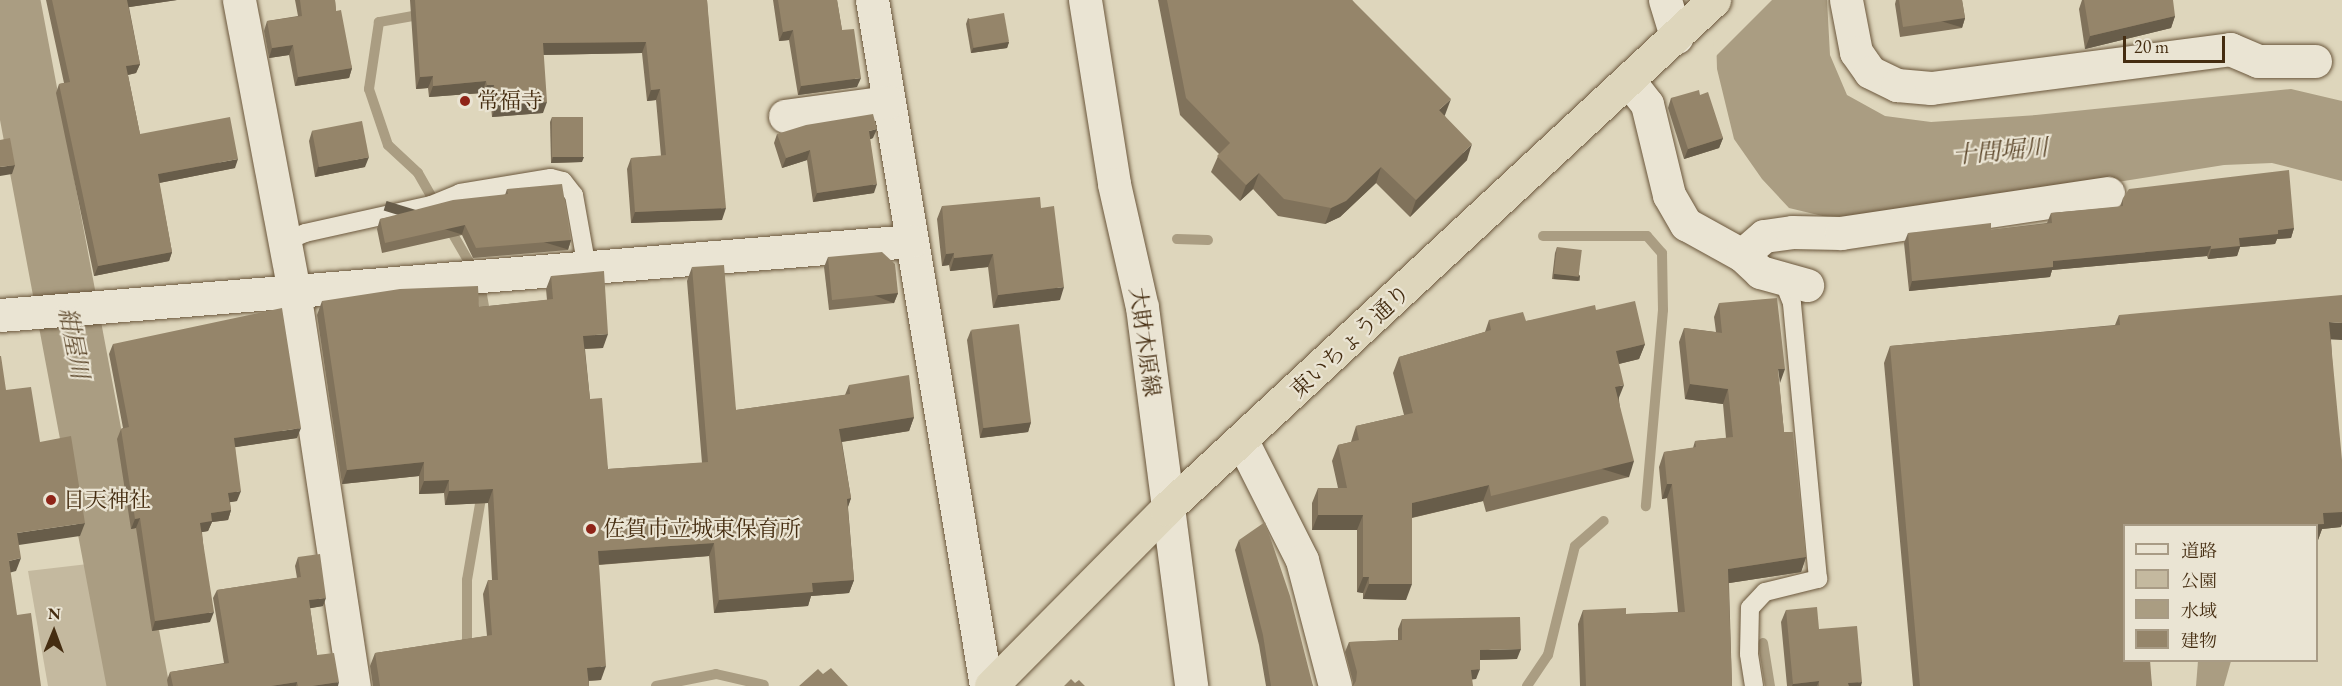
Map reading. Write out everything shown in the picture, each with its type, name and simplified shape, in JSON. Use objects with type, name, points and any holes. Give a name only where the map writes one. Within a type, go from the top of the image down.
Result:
[{"type":"highway","name":"東いちょう通り","points":[[989,686],[1166,509],[1696,18]]},
{"type":"street","points":[[239,0],[294,291],[354,686]]},
{"type":"street","points":[[872,0],[911,241],[989,686]]},
{"type":"street","name":"大財木原線","points":[[1084,0],[1114,184],[1142,307],[1166,509],[1191,686]]},
{"type":"street","points":[[1665,0],[1696,18]]},
{"type":"street","points":[[1846,0],[1856,52],[1870,72],[1897,85],[1931,88],[2230,49],[2258,61],[2315,61]]},
{"type":"street","points":[[1629,81],[1647,104],[1669,195],[1686,224],[1742,255],[1760,272],[1795,281]]},
{"type":"street","points":[[785,116],[888,102]]},
{"type":"street","points":[[1742,255],[1764,236],[1792,232],[1841,233],[2108,193]]},
{"type":"street","points":[[0,315],[911,241]]},
{"type":"street","points":[[1242,441],[1302,560],[1335,686]]},
{"type":"lane","points":[[284,242],[305,232],[439,203],[472,191],[551,178],[563,181],[574,195],[587,268]]},
{"type":"lane","points":[[1754,686],[1749,654],[1750,608],[1765,592],[1818,579],[1792,303],[1795,281]]},
{"type":"green space","points":[[88,564],[117,686],[48,686],[28,571]]},
{"type":"water","name":"十間堀川","points":[[1715,0],[1827,0],[1830,55],[1847,95],[1885,116],[1931,122],[2036,115],[2291,89],[2342,101],[2342,181],[2272,163],[2224,165],[2055,192],[1835,219],[1789,208],[1762,179],[1734,139],[1717,69]]},
{"type":"water","points":[[2198,662],[2231,662],[2224,686],[2196,686]]},
{"type":"pier","points":[[1712,0],[1772,0],[1714,58]]},
{"type":"building","points":[[52,0],[127,0],[140,64],[126,66],[140,134],[230,117],[238,159],[158,174],[172,252],[98,266],[59,84],[70,82]]},
{"type":"building","points":[[300,0],[335,0],[336,11],[341,10],[352,68],[298,77],[293,45],[272,48],[267,21],[302,16]]},
{"type":"building","points":[[415,0],[707,0],[726,208],[635,212],[631,158],[666,155],[660,89],[651,90],[646,42],[543,43],[547,102],[496,105],[494,85],[487,85],[486,81],[433,86],[433,76],[420,77]]},
{"type":"building","points":[[778,0],[837,0],[842,30],[854,29],[861,78],[801,86],[793,30],[783,32]]},
{"type":"building","points":[[1167,0],[1352,0],[1451,99],[1439,110],[1472,144],[1416,200],[1381,167],[1346,201],[1331,208],[1284,199],[1259,173],[1246,185],[1217,156],[1230,143],[1186,98]]},
{"type":"building","points":[[1899,0],[1962,0],[1965,18],[1903,27]]},
{"type":"building","points":[[2084,0],[2173,0],[2175,16],[2090,36]]},
{"type":"building","points":[[1004,13],[1009,42],[974,48],[969,19]]},
{"type":"building","points":[[1699,90],[1700,95],[1708,92],[1723,138],[1688,149],[1671,98]]},
{"type":"building","points":[[873,114],[877,129],[869,131],[877,184],[817,193],[810,150],[786,158],[777,134],[806,125]]},
{"type":"building","points":[[552,117],[583,117],[583,157],[552,157]]},
{"type":"building","points":[[362,121],[369,157],[319,167],[312,131]]},
{"type":"building","points":[[10,138],[15,165],[0,167],[0,140]]},
{"type":"building","points":[[2289,170],[2294,228],[2278,230],[2278,234],[2239,238],[2240,246],[2211,249],[2211,246],[2053,261],[2053,267],[1912,281],[1908,233],[1991,223],[1991,230],[2052,223],[2051,213],[2123,206],[2123,198],[2129,189]]},
{"type":"building","points":[[562,184],[571,240],[476,248],[465,225],[385,243],[380,219],[453,200],[508,194],[507,189]]},
{"type":"building","points":[[1040,197],[1041,208],[1054,206],[1064,287],[998,295],[993,254],[954,258],[954,253],[946,254],[942,206]]},
{"type":"building","points":[[1557,247],[1582,250],[1579,277],[1554,274]]},
{"type":"building","points":[[882,252],[895,264],[898,293],[832,300],[828,257]]},
{"type":"building","points":[[724,265],[736,410],[850,394],[849,385],[909,375],[914,417],[839,429],[851,498],[847,499],[854,580],[812,583],[813,592],[719,600],[714,543],[598,551],[606,666],[587,668],[589,686],[380,686],[375,653],[492,635],[488,580],[498,580],[493,489],[449,491],[449,480],[424,481],[424,462],[347,470],[322,301],[400,289],[478,286],[479,307],[553,299],[551,276],[604,271],[608,334],[583,336],[590,399],[602,398],[608,469],[708,462],[692,267]]},
{"type":"building","points":[[2342,295],[2342,323],[2329,322],[2342,460],[2342,512],[2323,513],[2324,524],[2123,524],[2123,662],[2150,662],[2152,686],[1920,686],[1890,346],[2120,325],[2119,315]]},
{"type":"building","points":[[1777,298],[1785,369],[1778,369],[1784,432],[1793,432],[1806,557],[1728,569],[1732,686],[1586,686],[1583,610],[1626,608],[1626,614],[1685,612],[1672,484],[1667,484],[1664,452],[1696,447],[1695,441],[1733,437],[1728,389],[1690,384],[1684,328],[1722,333],[1719,303]]},
{"type":"building","points":[[1635,301],[1645,344],[1616,351],[1624,385],[1615,387],[1634,461],[1491,496],[1489,485],[1412,503],[1412,584],[1369,584],[1369,577],[1363,577],[1363,515],[1318,515],[1318,488],[1347,488],[1338,445],[1359,440],[1356,426],[1413,413],[1399,357],[1491,330],[1489,320],[1523,312],[1526,321],[1595,305],[1596,310]]},
{"type":"building","points":[[282,308],[301,428],[234,438],[241,491],[228,493],[231,510],[211,513],[212,521],[200,523],[214,612],[155,621],[140,518],[135,519],[121,429],[129,427],[113,344]]},
{"type":"building","points":[[1019,324],[1031,422],[983,428],[971,330]]},
{"type":"building","points":[[0,356],[6,390],[31,387],[40,442],[71,436],[85,523],[17,533],[21,558],[9,561],[17,615],[31,613],[41,686],[0,686]]},
{"type":"building","points":[[1265,522],[1290,596],[1313,686],[1271,686],[1263,635],[1239,540]]},
{"type":"building","points":[[320,554],[326,598],[309,600],[317,655],[334,653],[339,682],[312,686],[298,686],[297,682],[271,686],[173,686],[170,672],[229,663],[217,590],[301,577],[298,557]]},
{"type":"building","points":[[1817,607],[1819,629],[1857,626],[1862,682],[1848,683],[1849,686],[1819,686],[1819,681],[1793,684],[1786,610]]},
{"type":"building","points":[[1520,617],[1521,649],[1480,650],[1480,669],[1471,670],[1473,686],[1353,686],[1357,672],[1349,642],[1402,640],[1402,619]]},
{"type":"building","points":[[831,668],[848,686],[799,686],[818,669],[823,674]]},
{"type":"building","points":[[1071,679],[1075,683],[1079,680],[1085,686],[1064,686]]},
{"type":"waterway","name":"紺屋川","points":[[9,0],[138,686]]},
{"type":"waterway","points":[[424,14],[379,22],[369,89],[388,145],[418,173],[438,208]]},
{"type":"waterway","points":[[447,224],[469,262]]},
{"type":"waterway","points":[[1543,236],[1647,236],[1662,253],[1663,310],[1646,506]]},
{"type":"waterway","points":[[1177,239],[1208,240]]},
{"type":"waterway","points":[[482,295],[486,318]]},
{"type":"waterway","points":[[467,652],[467,580],[482,492]]},
{"type":"waterway","points":[[1527,686],[1548,655],[1575,546],[1604,521]]},
{"type":"waterway","points":[[1763,643],[1770,686]]},
{"type":"waterway","points":[[656,686],[716,674],[764,685]]},
{"type":"place","name":"常福寺","points":[[465,101]]},
{"type":"place","name":"日天神社","points":[[51,500]]},
{"type":"place","name":"佐賀市立城東保育所","points":[[591,529]]}]
